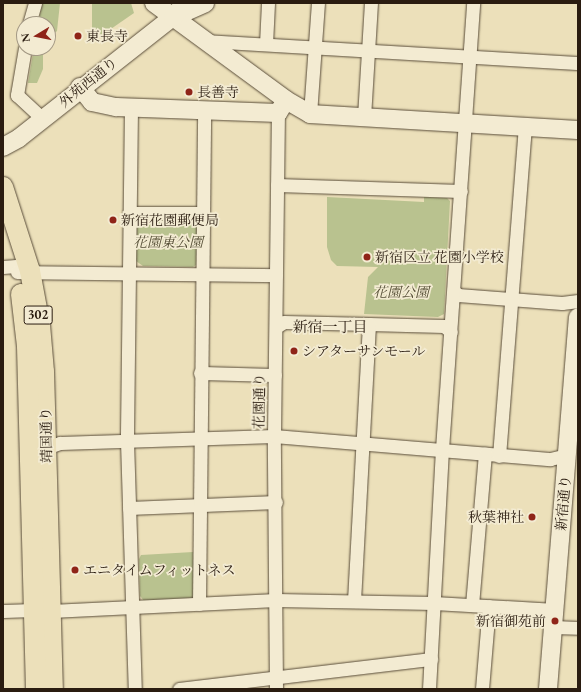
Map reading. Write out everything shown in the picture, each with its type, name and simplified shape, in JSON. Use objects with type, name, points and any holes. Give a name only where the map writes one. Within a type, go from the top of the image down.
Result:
[{"type":"main road","name":"靖国通り","points":[[3,187],[27,346],[38,451],[43,611],[53,689]]},
{"type":"main road","name":"靖国通り","points":[[3,227],[16,269]]},
{"type":"main road","name":"靖国通り","points":[[36,689],[43,611]]},
{"type":"street","points":[[32,16],[35,3]]},
{"type":"street","points":[[154,3],[206,41],[282,107]]},
{"type":"street","name":"外苑西通り","points":[[3,147],[42,119],[80,87],[173,17],[185,3]]},
{"type":"street","name":"外苑西通り","points":[[173,17],[205,3]]},
{"type":"street","points":[[266,44],[268,3]]},
{"type":"street","points":[[310,114],[318,3]]},
{"type":"street","points":[[364,117],[371,3]]},
{"type":"street","points":[[429,689],[442,449],[466,123],[473,3]]},
{"type":"street","points":[[206,41],[578,63]]},
{"type":"street","points":[[24,56],[17,95],[42,119]]},
{"type":"street","points":[[80,87],[92,102],[131,107],[204,110],[282,107],[310,114],[578,130]]},
{"type":"street","points":[[131,107],[127,441],[135,689]]},
{"type":"street","name":"花園通り","points":[[276,683],[276,502],[274,436],[277,185],[282,107]]},
{"type":"street","points":[[199,604],[199,439],[204,110]]},
{"type":"street","points":[[499,456],[525,127]]},
{"type":"street","points":[[277,185],[461,191]]},
{"type":"street","points":[[129,213],[202,213]]},
{"type":"street","points":[[16,269],[128,273],[276,275]]},
{"type":"street","points":[[454,291],[458,295],[562,303],[578,300]]},
{"type":"street","name":"新宿通り","points":[[548,689],[571,457],[578,316]]},
{"type":"street","points":[[276,327],[284,322],[444,326],[451,332]]},
{"type":"street","points":[[354,601],[361,443],[369,324]]},
{"type":"street","points":[[200,374],[275,375]]},
{"type":"street","points":[[38,451],[60,444],[274,436],[442,449],[499,456],[555,459],[562,456],[571,457]]},
{"type":"street","points":[[472,605],[485,454]]},
{"type":"street","points":[[129,508],[276,502]]},
{"type":"street","points":[[3,611],[43,611],[276,600],[434,603],[489,606],[554,618],[578,628]]},
{"type":"street","points":[[482,689],[489,606]]},
{"type":"street","points":[[179,689],[276,683],[431,659]]},
{"type":"green space","points":[[42,3],[60,3],[56,32],[56,16],[40,16]]},
{"type":"green space","points":[[92,3],[131,3],[134,13],[92,42]]},
{"type":"green space","points":[[33,56],[43,56],[43,69],[37,83],[28,83]]},
{"type":"green space","name":"新宿区立 花園小学校","points":[[327,197],[424,202],[424,197],[447,198],[450,201],[444,314],[438,317],[364,314],[368,277],[378,267],[337,266],[331,260],[327,247]]},
{"type":"green space","name":"花園東公園","points":[[139,216],[195,217],[199,222],[199,263],[193,267],[143,266],[136,261],[137,220]]},
{"type":"green space","points":[[193,552],[197,596],[191,600],[145,602],[140,596],[139,559],[141,555]]},
{"type":"place","name":"東長寺","points":[[78,36]]},
{"type":"place","name":"長善寺","points":[[189,92]]},
{"type":"place","name":"新宿花園郵便局","points":[[113,220]]},
{"type":"place","name":"新宿区立 花園小学校","points":[[367,257]]},
{"type":"place","name":"シアターサンモール","points":[[294,351]]},
{"type":"place","name":"秋葉神社","points":[[532,517]]},
{"type":"place","name":"エニタイムフィットネス","points":[[75,570]]},
{"type":"place","name":"新宿御苑前","points":[[555,621]]},
{"type":"district","name":"新宿一丁目","points":[[330,327]]},
{"type":"park label","name":"花園公園","points":[[401,292]]}]
